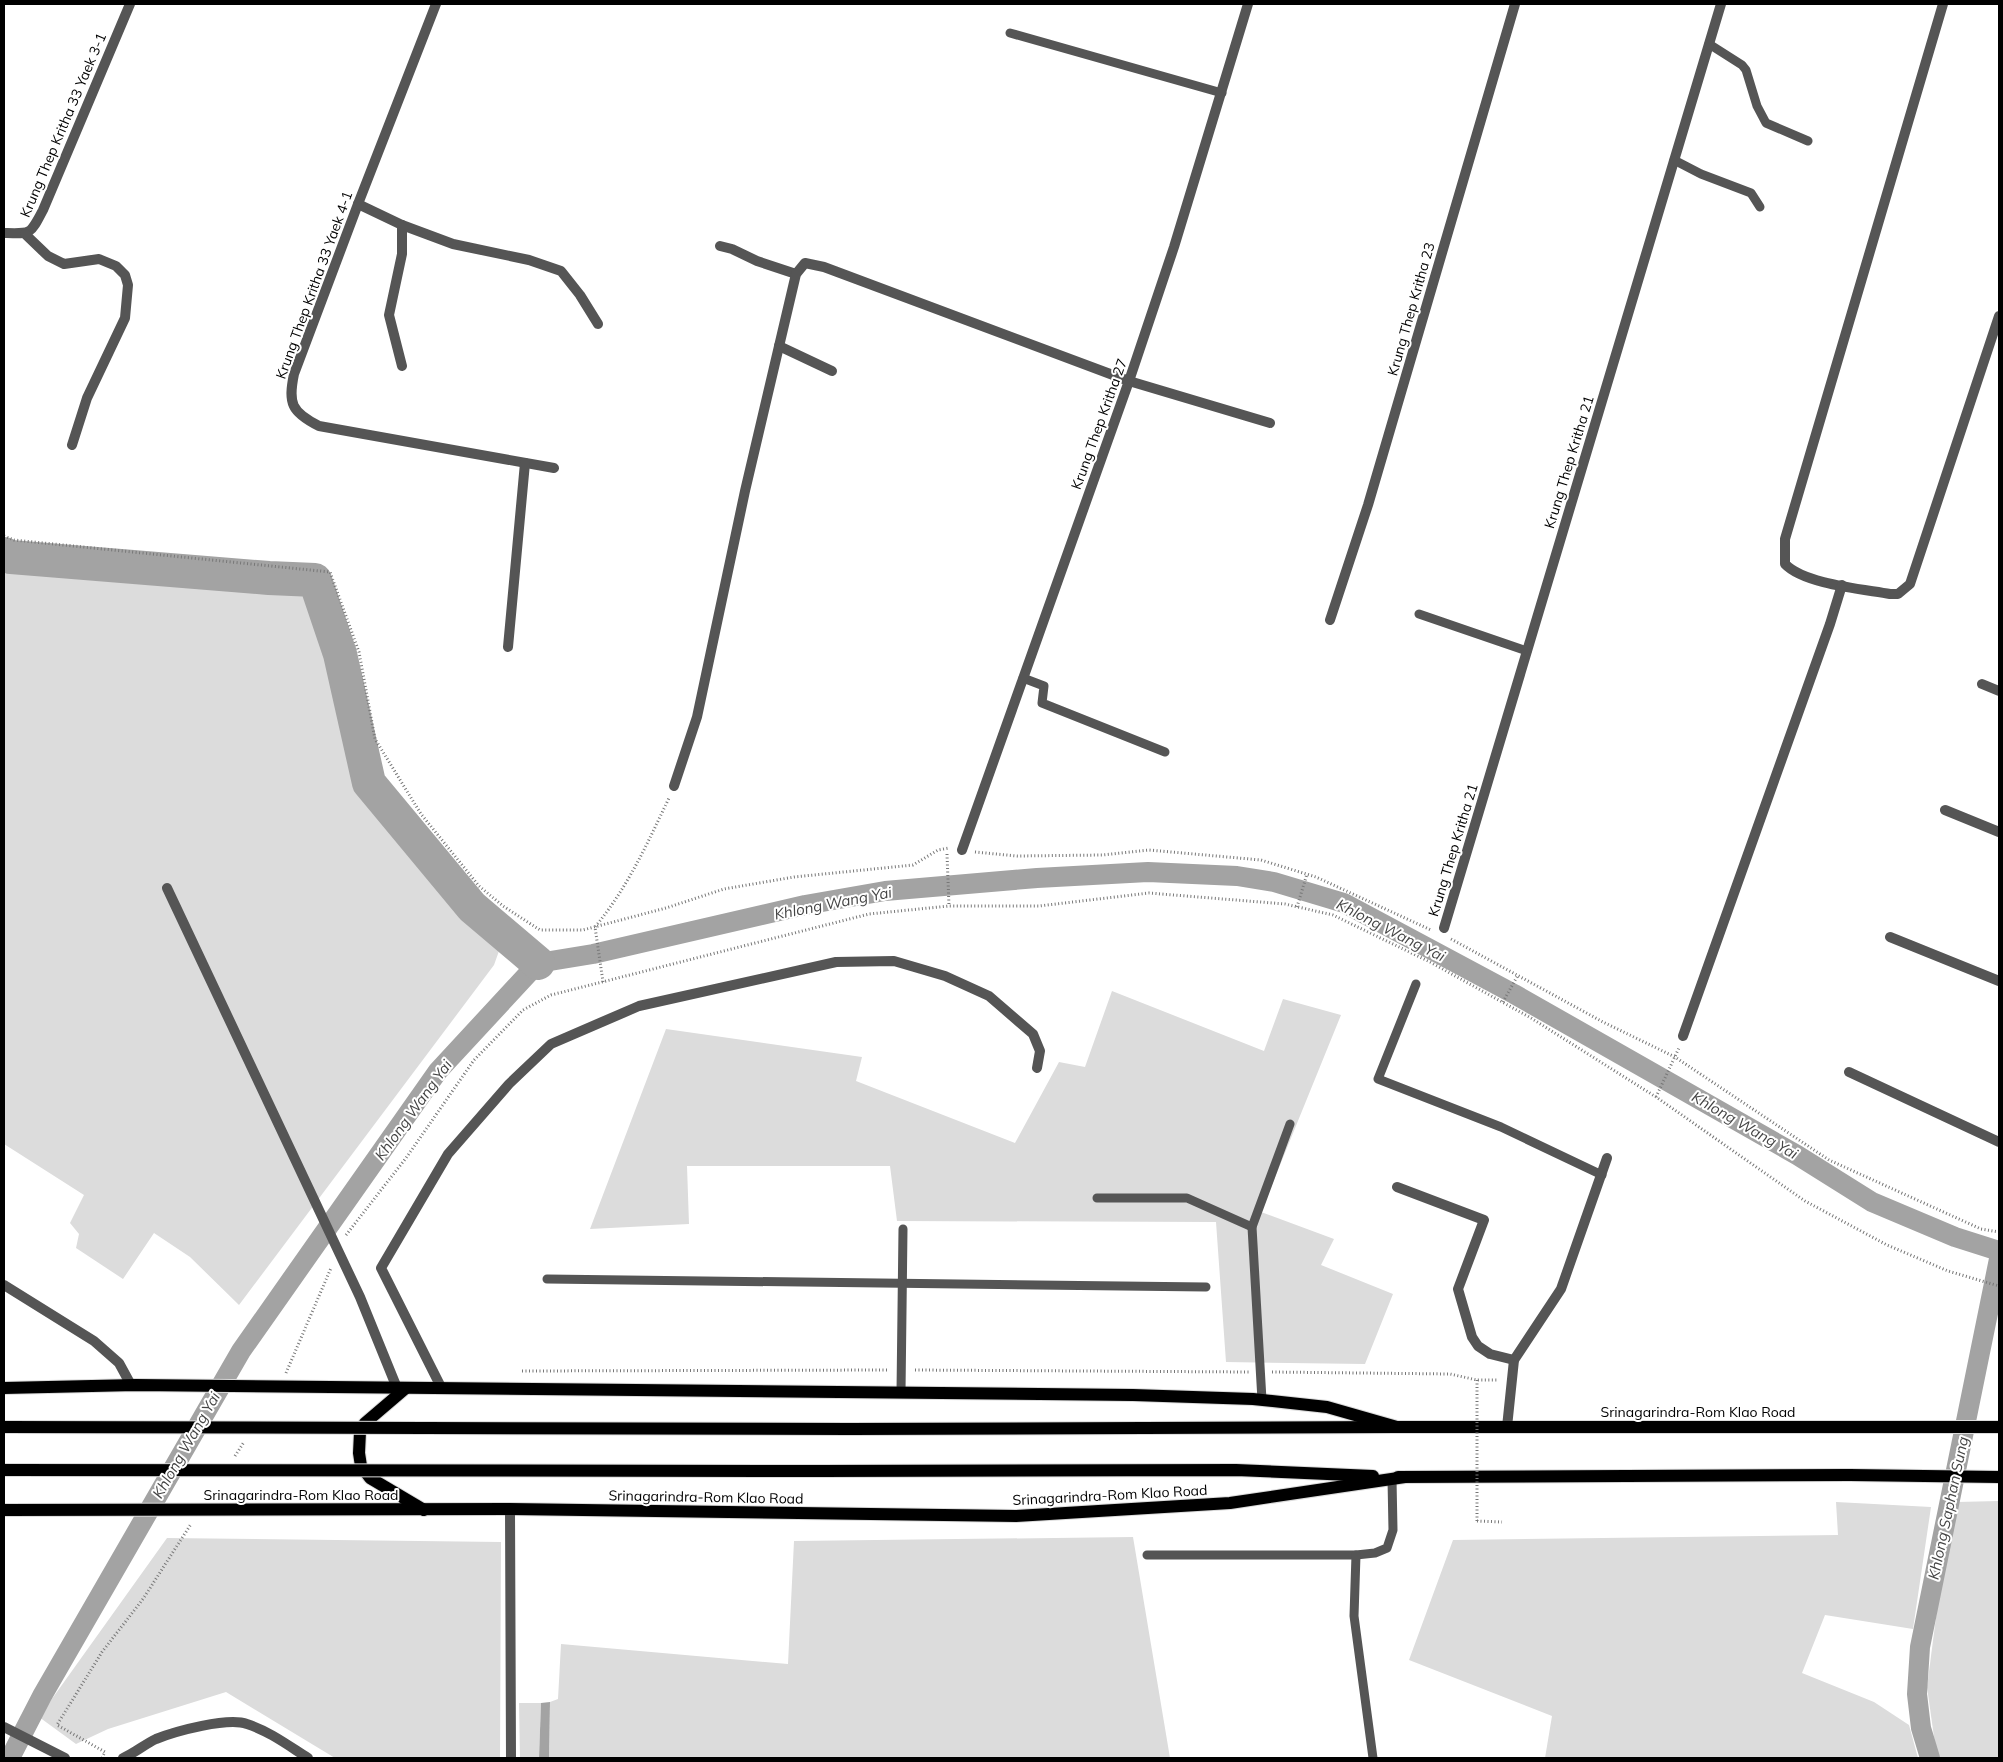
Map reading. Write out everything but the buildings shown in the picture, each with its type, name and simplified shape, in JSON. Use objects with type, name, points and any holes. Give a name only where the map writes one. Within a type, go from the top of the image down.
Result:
[{"type":"main road","name":"Srinagarindra-Rom Klao Road","points":[[4,1388],[133,1385],[305,1386],[442,1389],[1133,1395],[1262,1400],[1327,1407],[1398,1427]]},
{"type":"main road","points":[[402,1388],[365,1423],[359,1437],[361,1466],[370,1478],[424,1510]]},
{"type":"main road","name":"Srinagarindra-Rom Klao Road","points":[[4,1427],[850,1429],[1999,1427]]},
{"type":"main road","name":"Srinagarindra-Rom Klao Road","points":[[4,1470],[1236,1470],[1405,1477],[1850,1475],[1999,1478]]},
{"type":"main road","name":"Srinagarindra-Rom Klao Road","points":[[4,1510],[510,1509],[1016,1516],[1230,1503],[1405,1477]]},
{"type":"street","name":"Krung Thep Kritha 33 Yaek 3-1","points":[[4,233],[25,234],[34,228],[130,4]]},
{"type":"street","name":"Krung Thep Kritha 33 Yaek 4-1","points":[[436,4],[294,374],[290,394],[302,418],[319,426],[554,468]]},
{"type":"street","name":"Krung Thep Kritha 27","points":[[962,850],[1129,381],[1174,247],[1248,4]]},
{"type":"street","name":"Krung Thep Kritha 23","points":[[1330,620],[1368,505],[1515,4]]},
{"type":"street","name":"Krung Thep Kritha 21","points":[[1440,931],[1527,650],[1721,4]]},
{"type":"street","points":[[1943,4],[1785,539],[1785,564],[1790,570],[1799,575],[1842,586],[1898,594],[1910,584],[1999,316]]},
{"type":"street","points":[[358,204],[402,225],[453,244],[529,260],[561,271],[580,295],[598,324]]},
{"type":"street","points":[[402,225],[402,254],[389,315],[402,366]]},
{"type":"street","points":[[25,234],[48,256],[64,264],[99,259],[116,266],[125,275],[128,285],[125,318],[87,398],[72,445]]},
{"type":"street","points":[[720,246],[796,274]]},
{"type":"street","points":[[674,786],[697,717],[745,491],[796,274],[805,263],[824,267],[1129,381],[1270,423]]},
{"type":"street","points":[[779,346],[832,371]]},
{"type":"street","points":[[508,646],[525,463]]},
{"type":"street","points":[[1683,1036],[1842,586]]},
{"type":"street","points":[[1982,684],[1999,691]]},
{"type":"street","points":[[1945,810],[1999,832]]},
{"type":"street","points":[[167,888],[402,1388]]},
{"type":"street","points":[[1890,937],[1999,981]]},
{"type":"street","points":[[442,1389],[381,1268],[448,1154],[508,1084],[551,1044],[639,1006],[836,962],[894,961],[945,976],[990,996],[1034,1034],[1040,1052],[1037,1068]]},
{"type":"street","points":[[1849,1072],[1999,1142]]},
{"type":"street","points":[[1507,1427],[1514,1360],[1561,1289],[1607,1158]]},
{"type":"street","points":[[1397,1187],[1484,1220],[1458,1290],[1472,1337],[1478,1346],[1490,1354],[1514,1360]]},
{"type":"street","points":[[4,1284],[94,1341],[119,1363],[133,1385]]},
{"type":"street","points":[[510,1509],[511,1758]]},
{"type":"street","points":[[123,1758],[156,1739],[200,1726],[227,1722],[245,1723],[260,1729],[308,1758]]},
{"type":"street","points":[[4,1727],[65,1758]]},
{"type":"lane","points":[[1010,33],[1222,93]]},
{"type":"lane","points":[[1709,44],[1742,65],[1746,70],[1757,106],[1766,123],[1808,141]]},
{"type":"lane","points":[[1674,160],[1701,174],[1752,193],[1760,207]]},
{"type":"lane","points":[[1419,614],[1527,650]]},
{"type":"lane","points":[[1023,678],[1044,686],[1042,703],[1165,752]]},
{"type":"lane","points":[[1416,984],[1378,1080],[1500,1127],[1602,1175]]},
{"type":"lane","points":[[1262,1400],[1252,1227],[1290,1124]]},
{"type":"lane","points":[[1097,1198],[1187,1198],[1252,1227]]},
{"type":"lane","points":[[901,1392],[903,1229]]},
{"type":"lane","points":[[548,1279],[1206,1287]]},
{"type":"lane","points":[[1147,1555],[1356,1556],[1375,1553],[1386,1548],[1393,1530],[1392,1479]]},
{"type":"lane","points":[[1356,1556],[1354,1616],[1373,1758]]},
{"type":"path","points":[[4,536],[14,540],[330,572],[359,652],[374,739],[422,814],[479,886],[503,906],[540,930],[583,930],[666,908],[724,889],[794,877],[912,865],[947,847],[1017,856],[1102,855],[1149,850],[1261,860],[1307,874],[1440,931],[1602,1022],[1675,1057],[1830,1160],[1981,1229],[1999,1232]]},
{"type":"path","points":[[603,982],[595,927],[615,902],[638,864],[674,786]]},
{"type":"path","points":[[947,847],[949,906]]},
{"type":"path","points":[[1297,907],[1307,874]]},
{"type":"path","points":[[345,1237],[406,1158],[474,1060],[523,1010],[551,995],[869,914],[949,906],[1039,906],[1149,893],[1285,904],[1333,915],[1430,962],[1503,1002],[1656,1097],[1805,1201],[1888,1245],[1948,1271],[1999,1286]]},
{"type":"path","points":[[1503,1002],[1518,975]]},
{"type":"path","points":[[1656,1097],[1679,1046]]},
{"type":"path","points":[[285,1374],[334,1262]]},
{"type":"path","points":[[522,1371],[901,1370],[1256,1372]]},
{"type":"path","points":[[1266,1372],[1450,1374],[1477,1380],[1496,1379]]},
{"type":"path","points":[[1477,1380],[1477,1521],[1502,1522]]},
{"type":"path","points":[[235,1457],[246,1440]]},
{"type":"path","points":[[102,1758],[105,1752],[56,1725],[102,1652],[143,1599],[192,1524]]},
{"type":"shaded area","points":[[4,562],[32,574],[295,586],[311,592],[347,745],[363,795],[437,890],[499,951],[494,965],[239,1305],[190,1257],[154,1233],[123,1279],[76,1248],[79,1234],[70,1223],[84,1195],[4,1144]]},
{"type":"shaded area","points":[[1112,991],[1264,1051],[1283,999],[1341,1015],[1261,1212],[1334,1239],[1321,1265],[1393,1294],[1365,1364],[1226,1362],[1216,1222],[897,1221],[890,1166],[687,1166],[689,1224],[590,1229],[666,1029],[862,1057],[856,1081],[1015,1143],[1059,1062],[1085,1067]]},
{"type":"shaded area","points":[[1999,1501],[1999,1758],[1939,1758],[1935,1744],[1927,1687],[1938,1602],[1957,1502]]},
{"type":"shaded area","points":[[1836,1502],[1931,1507],[1913,1629],[1825,1615],[1802,1673],[1874,1702],[1909,1725],[1918,1758],[1545,1758],[1552,1716],[1409,1660],[1453,1540],[1838,1535]]},
{"type":"shaded area","points":[[1133,1537],[1170,1758],[549,1758],[550,1702],[558,1699],[561,1644],[788,1664],[794,1541]]},
{"type":"shaded area","points":[[167,1538],[501,1542],[500,1758],[335,1758],[226,1692],[108,1729],[76,1744],[39,1717]]},
{"type":"shaded area","points":[[550,1702],[549,1758],[539,1758],[541,1703]]},
{"type":"shaded area","points":[[519,1703],[541,1703],[539,1758],[520,1758]]},
{"type":"waterway","points":[[4,554],[11,557],[315,580],[340,654],[369,783],[472,907],[538,963]]},
{"type":"waterway","name":"Khlong Wang Yai","points":[[10,1758],[42,1696],[241,1351],[438,1071],[538,963],[593,954],[805,905],[885,891],[1037,878],[1148,872],[1237,876],[1274,882],[1344,903],[1514,994],[1797,1155],[1872,1202],[1955,1237],[1999,1251]]},
{"type":"waterway","name":"Khlong Saphan Sung","points":[[1930,1758],[1921,1728],[1917,1694],[1920,1647],[1999,1259]]}]
